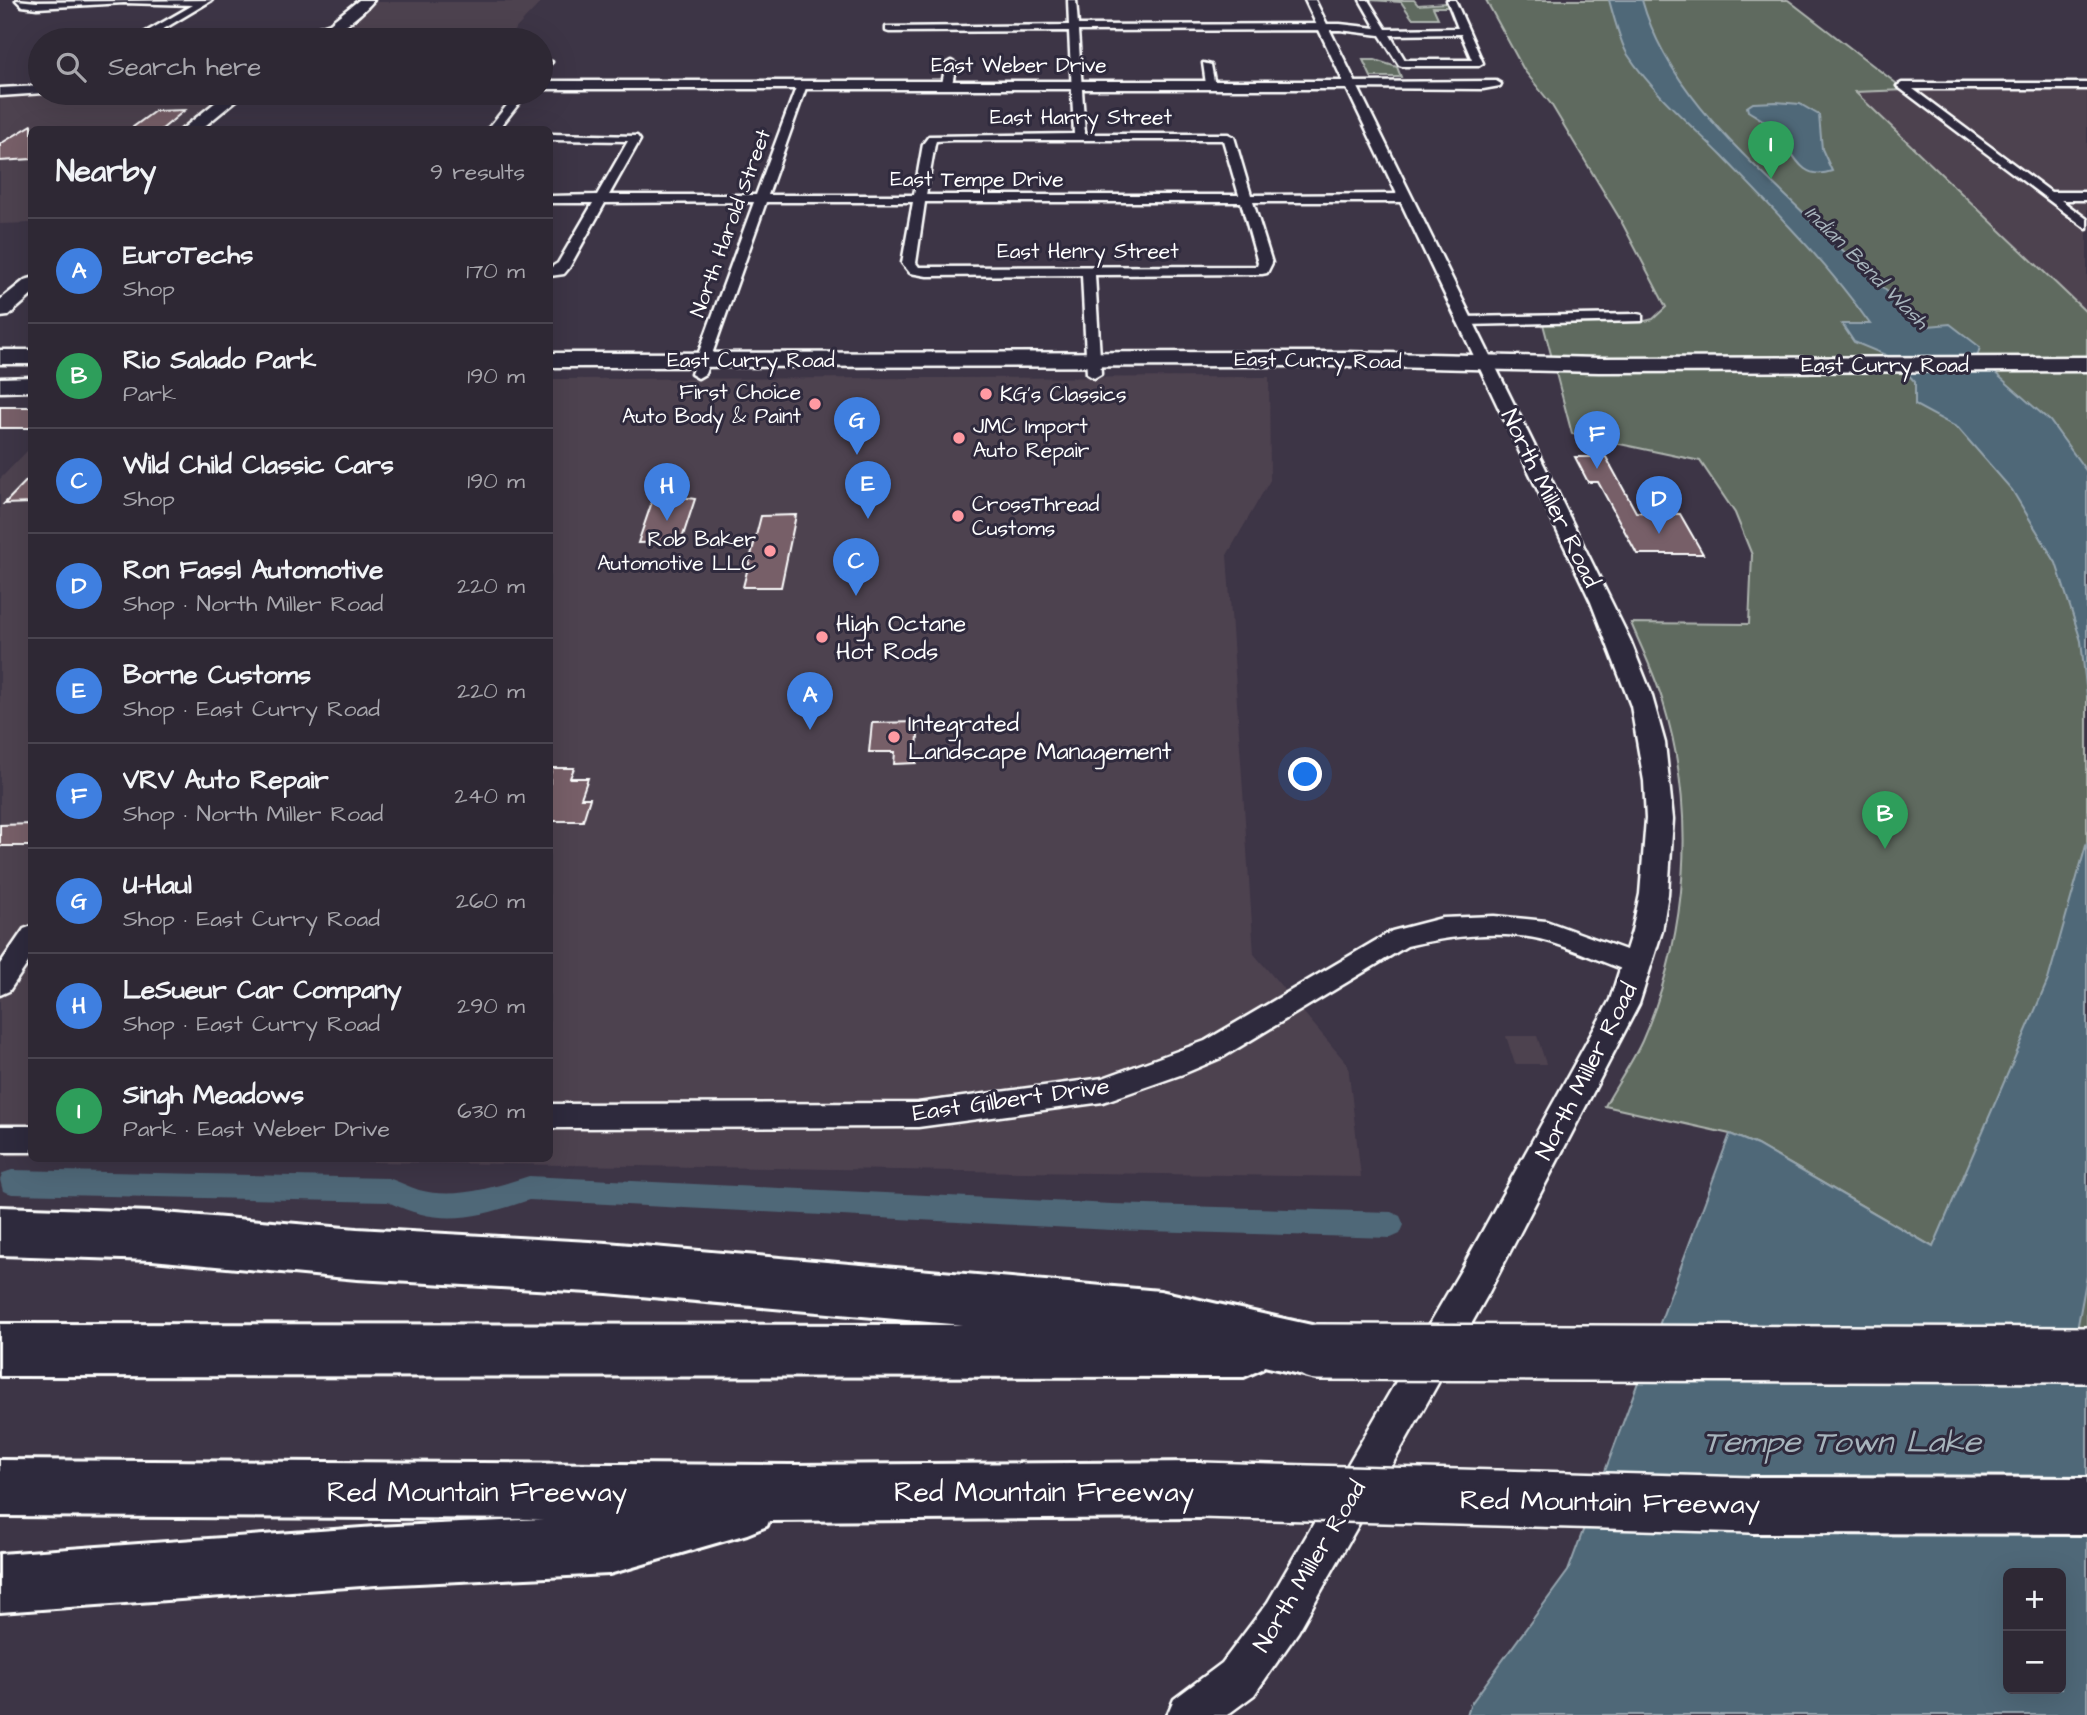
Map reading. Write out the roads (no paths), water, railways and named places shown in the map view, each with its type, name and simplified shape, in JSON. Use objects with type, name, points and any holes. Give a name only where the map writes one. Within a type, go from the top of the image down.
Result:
[{"type":"highway","points":[[0,1231],[152,1236],[357,1254],[607,1268],[1160,1317],[1316,1352]]},
{"type":"highway","points":[[0,1350],[2087,1355]]},
{"type":"highway","name":"Red Mountain Freeway","points":[[0,1488],[790,1493],[1201,1490],[1752,1505],[2087,1506]]},
{"type":"highway","points":[[0,1583],[376,1556],[609,1545],[790,1493]]},
{"type":"main road","points":[[317,28],[350,0]]},
{"type":"main road","points":[[331,28],[367,0]]},
{"type":"main road","points":[[194,126],[221,105]]},
{"type":"main road","points":[[216,126],[240,105]]},
{"type":"main road","points":[[0,287],[27,276]]},
{"type":"main road","points":[[0,311],[27,276]]},
{"type":"main road","points":[[0,358],[28,358]]},
{"type":"main road","name":"East Curry Road","points":[[553,360],[701,367],[2005,370],[2087,375]]},
{"type":"main road","name":"East Curry Road","points":[[2005,370],[2087,364]]},
{"type":"main road","name":"East Curry Road","points":[[553,375],[701,367]]},
{"type":"main road","points":[[0,372],[28,372]]},
{"type":"main road","points":[[0,385],[28,384]]},
{"type":"street","points":[[21,1],[44,5],[124,0],[206,1]]},
{"type":"street","points":[[1072,0],[1080,137]]},
{"type":"street","name":"North Miller Road","points":[[1190,1715],[1238,1679],[1283,1617],[1474,1283],[1624,1004],[1639,965],[1654,903],[1660,832],[1656,772],[1643,707],[1602,602],[1310,0]]},
{"type":"street","points":[[1364,0],[1402,63],[1478,64],[1451,0]]},
{"type":"street","points":[[160,28],[206,1]]},
{"type":"street","points":[[889,29],[1465,30]]},
{"type":"street","points":[[947,84],[951,64]]},
{"type":"street","points":[[1206,65],[1211,85]]},
{"type":"street","name":"East Weber Drive","points":[[553,85],[1496,84]]},
{"type":"street","name":"North Harold Street","points":[[701,367],[802,85]]},
{"type":"street","points":[[2087,86],[1902,86],[2087,225]]},
{"type":"street","points":[[0,92],[28,91]]},
{"type":"street","points":[[495,126],[512,105]]},
{"type":"street","points":[[553,137],[633,138],[602,199],[554,272]]},
{"type":"street","name":"East Harry Street","points":[[920,198],[929,144],[933,138],[1228,137],[1246,198]]},
{"type":"street","points":[[2050,196],[2087,196]]},
{"type":"street","name":"East Henry Street","points":[[920,198],[909,262],[915,270],[1088,272],[1262,270],[1265,263],[1246,198]]},
{"type":"street","name":"East Tempe Drive","points":[[553,199],[1404,198]]},
{"type":"street","points":[[1088,272],[1094,367]]},
{"type":"street","points":[[1464,321],[1637,318]]},
{"type":"street","name":"East Gilbert Drive","points":[[553,1116],[918,1115],[1103,1090],[1214,1049],[1401,939],[1441,928],[1494,926],[1546,931],[1639,965]]},
{"type":"street","points":[[0,984],[28,942]]},
{"type":"street","points":[[0,1139],[28,1139]]},
{"type":"water","points":[[1609,0],[1642,0],[1669,63],[1689,92],[1734,145],[1912,313],[1928,326],[1950,324],[1980,347],[1977,357],[2050,421],[2087,472],[2087,696],[2081,641],[2056,563],[2012,490],[1958,428],[1915,405],[1915,382],[1893,358],[1854,342],[1842,324],[1870,324],[1799,237],[1660,95],[1638,69],[1623,45]]},
{"type":"water","points":[[1753,103],[1800,104],[1819,115],[1822,149],[1832,171],[1813,173],[1806,169],[1794,157],[1776,130],[1748,111],[1747,107]]},
{"type":"water","name":"Tempe Town Lake","points":[[2087,842],[2087,1276],[2077,1330],[2087,1336],[2087,1715],[1467,1715],[1470,1705],[1568,1571],[1730,1134],[1757,1145],[1933,1247],[2048,980]]},
{"type":"waterway","points":[[12,1182],[388,1190],[415,1202],[438,1206],[478,1203],[529,1188],[1112,1217],[1391,1225]]},
{"type":"place","name":"Singh Meadows","points":[[1771,179]]},
{"type":"place","name":"KG's Classics","points":[[986,394]]},
{"type":"place","name":"First Choice Auto Body & Paint","points":[[815,404]]},
{"type":"place","name":"JMC Import Auto Repair","points":[[959,438]]},
{"type":"place","name":"U-Haul","points":[[857,455]]},
{"type":"place","name":"VRV Auto Repair","points":[[1597,469]]},
{"type":"place","name":"CrossThread Customs","points":[[958,516]]},
{"type":"place","name":"Borne Customs","points":[[868,519]]},
{"type":"place","name":"LeSueur Car Company","points":[[667,521]]},
{"type":"place","name":"Ron Fassl Automotive","points":[[1659,534]]},
{"type":"place","name":"Rob Baker Automotive LLC","points":[[770,551]]},
{"type":"place","name":"Wild Child Classic Cars","points":[[856,596]]},
{"type":"place","name":"High Octane Hot Rods","points":[[822,637]]},
{"type":"place","name":"EuroTechs","points":[[810,730]]},
{"type":"place","name":"Integrated Landscape Management","points":[[894,737]]},
{"type":"place","name":"Rio Salado Park","points":[[1885,849]]},
{"type":"water label","name":"Indian Bend Wash","points":[[1867,267]]}]
